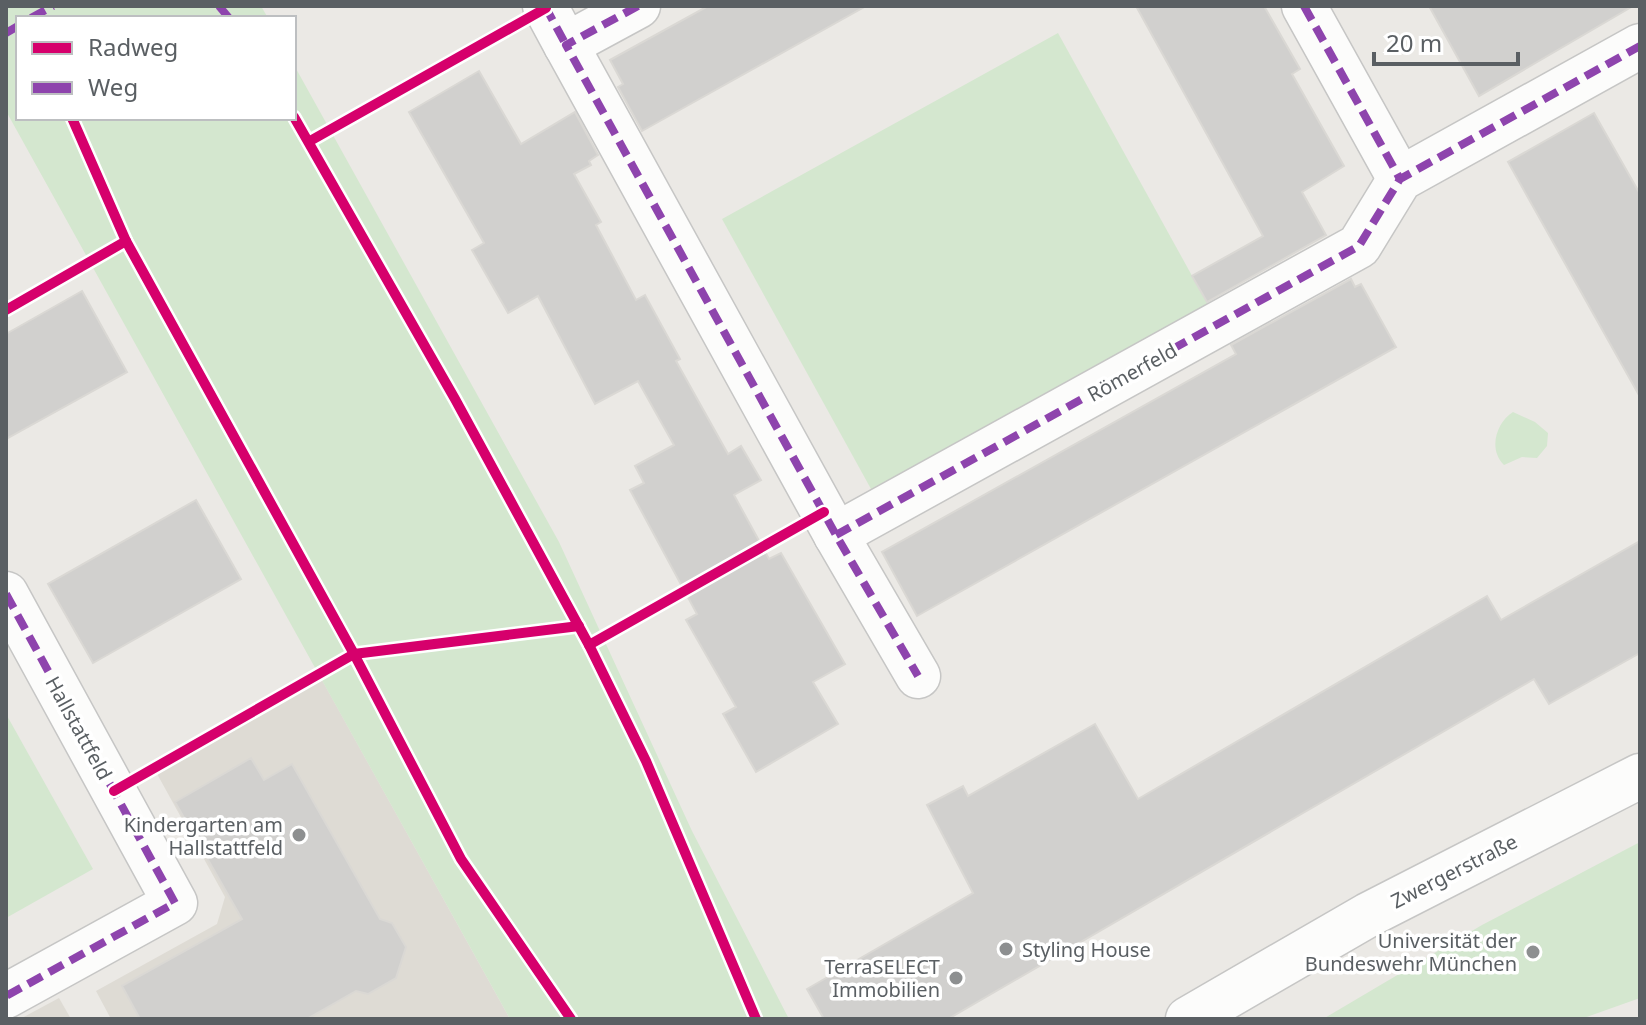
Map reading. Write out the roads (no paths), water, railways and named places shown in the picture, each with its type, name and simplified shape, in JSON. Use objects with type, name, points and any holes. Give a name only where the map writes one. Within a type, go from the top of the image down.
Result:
[{"type":"street","points":[[545,6],[836,535],[918,676]]},
{"type":"street","points":[[566,45],[638,6]]},
{"type":"street","points":[[1304,6],[1400,179]]},
{"type":"street","name":"Römerfeld","points":[[836,535],[1359,246],[1400,179],[1640,46]]},
{"type":"street","name":"Hallstattfeld","points":[[6,594],[175,903],[6,996]]},
{"type":"street","name":"Zwergerstraße","points":[[1188,1019],[1368,915],[1640,776]]},
{"type":"place","name":"Kindergarten am Hallstattfeld","points":[[299,835]]},
{"type":"place","name":"Styling House","points":[[1006,949]]},
{"type":"place","name":"Universität der Bundeswehr München","points":[[1533,952]]},
{"type":"place","name":"TerraSELECT Immobilien","points":[[956,978]]}]
